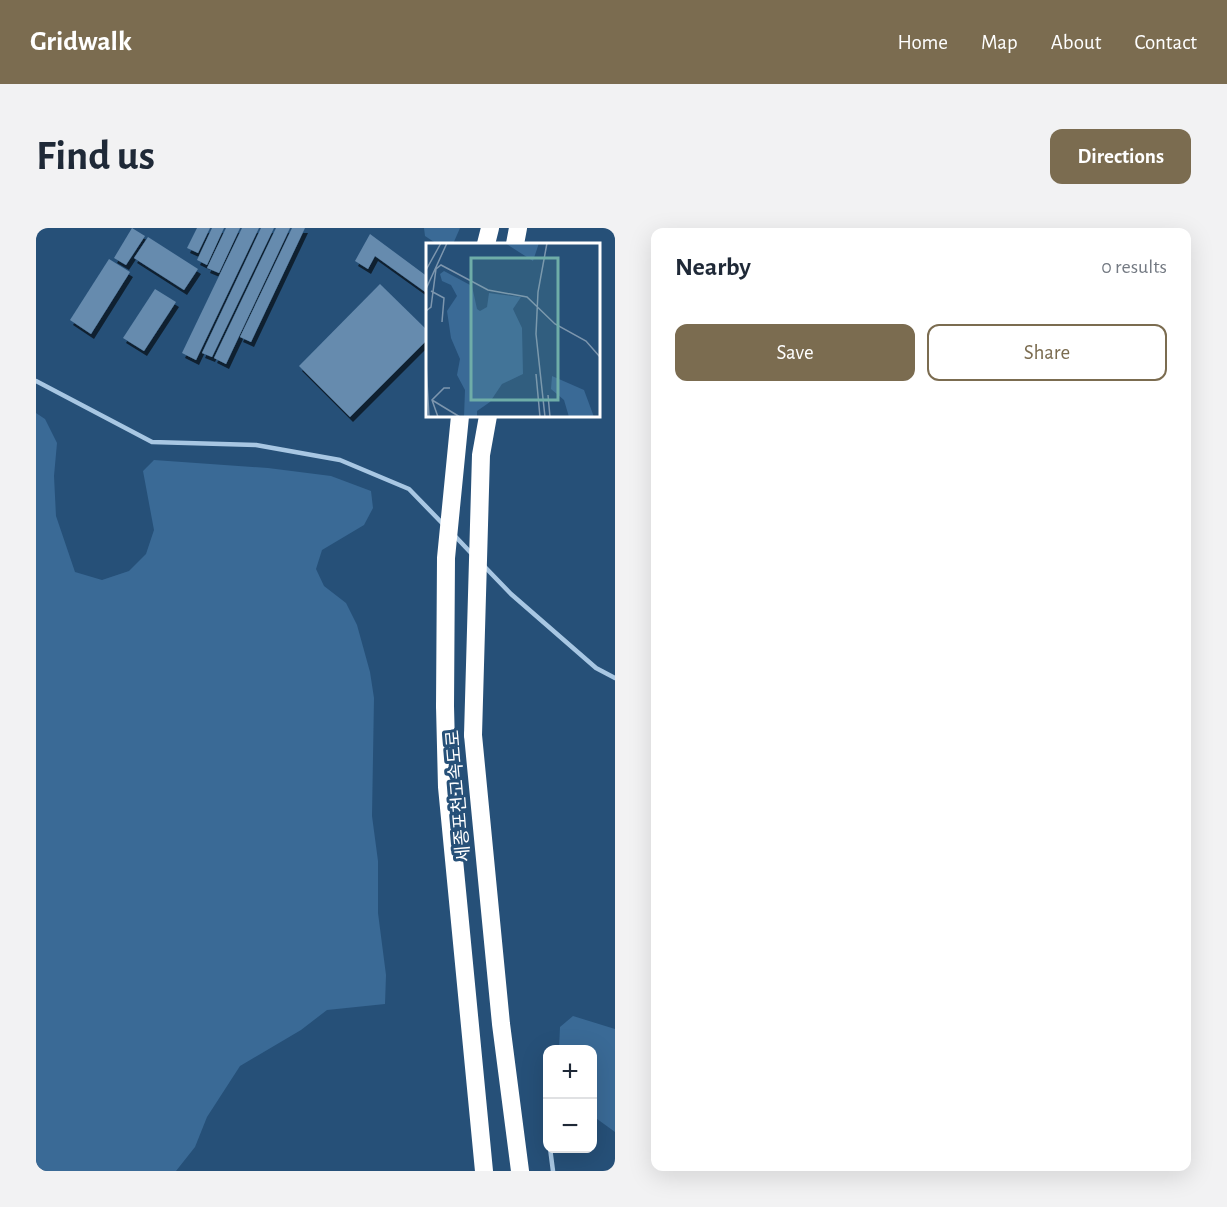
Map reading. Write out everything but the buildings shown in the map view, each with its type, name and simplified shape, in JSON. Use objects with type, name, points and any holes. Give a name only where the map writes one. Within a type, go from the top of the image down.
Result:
[{"type":"highway","points":[[486,243],[490,228]]},
{"type":"highway","points":[[515,243],[518,228]]},
{"type":"highway","name":"세종포천고속도로","points":[[460,417],[446,558],[447,787],[484,1171]]},
{"type":"highway","name":"세종포천고속도로","points":[[488,417],[481,456],[473,735],[501,1024],[520,1171]]},
{"type":"lane","points":[[36,381],[152,442],[256,445],[340,460],[409,489],[512,594],[596,668],[615,678]]},
{"type":"lane","points":[[550,1153],[553,1171]]},
{"type":"shaded area","points":[[424,228],[460,228],[453,243],[436,243],[425,236]]},
{"type":"shaded area","points":[[36,413],[45,419],[57,443],[54,476],[56,516],[75,572],[102,580],[129,571],[146,554],[154,530],[143,471],[154,460],[268,468],[331,476],[371,491],[373,508],[364,525],[322,550],[316,569],[324,586],[346,603],[357,625],[370,672],[374,698],[372,816],[378,861],[378,913],[386,975],[385,1004],[327,1010],[301,1030],[240,1066],[207,1117],[195,1147],[176,1171],[36,1171]]},
{"type":"shaded area","points":[[573,1016],[615,1029],[615,1132],[597,1119],[597,1045],[559,1045],[560,1027]]}]
